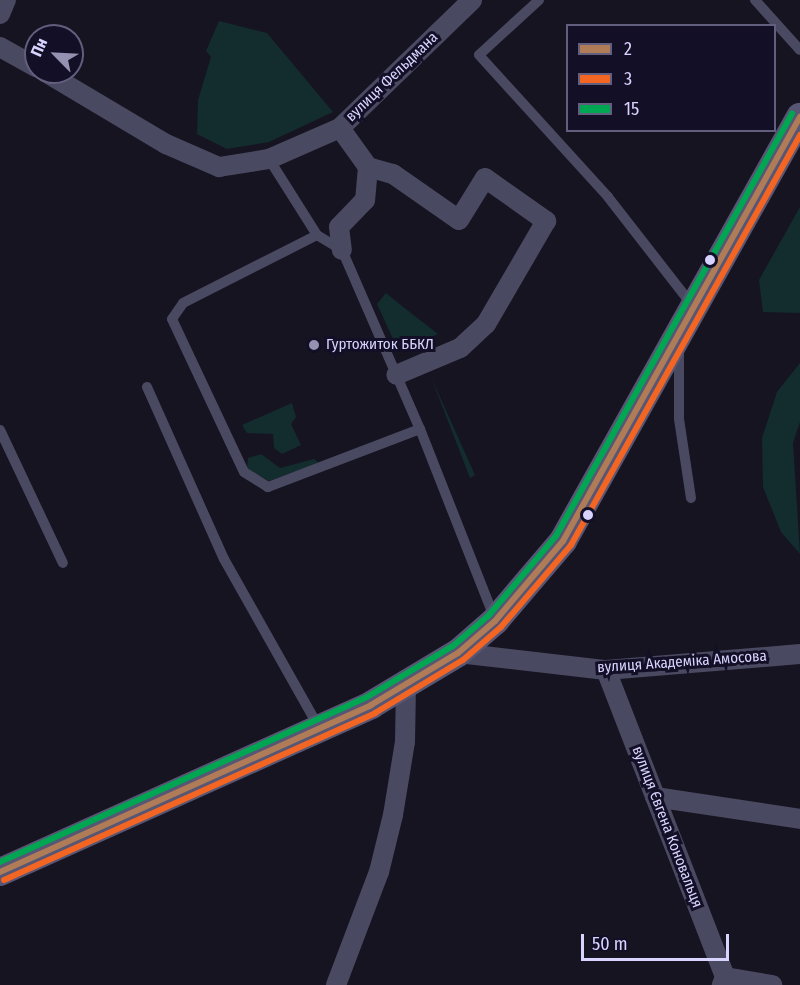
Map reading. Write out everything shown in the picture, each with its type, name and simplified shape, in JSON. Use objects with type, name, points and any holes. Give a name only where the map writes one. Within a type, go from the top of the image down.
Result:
[{"type":"street","points":[[0,14],[6,0]]},
{"type":"street","name":"вулиця Фельдмана","points":[[65,84],[166,144],[219,167],[269,159],[340,128],[467,2]]},
{"type":"street","points":[[0,47],[24,60]]},
{"type":"street","points":[[0,872],[319,730],[406,684],[458,653],[495,621],[563,541],[692,305],[800,117]]},
{"type":"street","points":[[340,128],[368,167],[393,174],[459,220],[485,178],[546,221],[486,324],[460,348],[396,375]]},
{"type":"street","points":[[342,250],[339,227],[365,200],[368,167]]},
{"type":"street","name":"вулиця Академіка Амосова","points":[[458,653],[606,670],[800,654]]},
{"type":"street","name":"вулиця Євгена Коновальця","points":[[606,670],[723,981]]},
{"type":"street","points":[[336,985],[379,872],[393,815],[405,742],[406,684]]},
{"type":"street","points":[[655,797],[800,819]]},
{"type":"street","points":[[723,981],[772,985]]},
{"type":"lane","points":[[539,0],[479,55],[608,197],[692,305]]},
{"type":"lane","points":[[755,0],[800,50]]},
{"type":"lane","points":[[269,159],[317,235],[342,250],[420,429],[495,621]]},
{"type":"lane","points":[[317,235],[183,303],[172,319],[244,472],[268,487],[420,429]]},
{"type":"lane","points":[[679,331],[679,419],[691,498]]},
{"type":"lane","points":[[147,387],[224,559],[304,694],[319,730]]},
{"type":"lane","points":[[0,430],[63,563]]},
{"type":"green space","points":[[219,21],[267,33],[333,112],[269,142],[227,149],[197,134],[198,100],[211,57],[206,51]]},
{"type":"green space","points":[[800,207],[800,313],[763,312],[759,280]]},
{"type":"green space","points":[[386,293],[438,334],[399,352],[377,304]]},
{"type":"green space","points":[[800,363],[800,422],[793,443],[800,554],[781,532],[763,487],[762,438],[777,392]]},
{"type":"green space","points":[[431,377],[475,475],[470,478]]},
{"type":"green space","points":[[292,403],[296,417],[291,424],[301,445],[282,454],[274,448],[273,434],[247,433],[242,425]]},
{"type":"green space","points":[[261,454],[280,468],[314,459],[319,463],[269,481],[247,469],[248,458]]},
{"type":"transit line","name":"15","points":[[0,862],[367,697],[453,646],[489,615],[556,536],[792,113]]},
{"type":"transit line","name":"2","points":[[0,872],[371,705],[458,653],[495,621],[563,541],[800,117]]},
{"type":"transit line","name":"3","points":[[4,880],[375,713],[463,660],[501,627],[571,545],[800,135]]},
{"type":"place","name":"Гуртожиток ББКЛ","points":[[314,345]]}]
